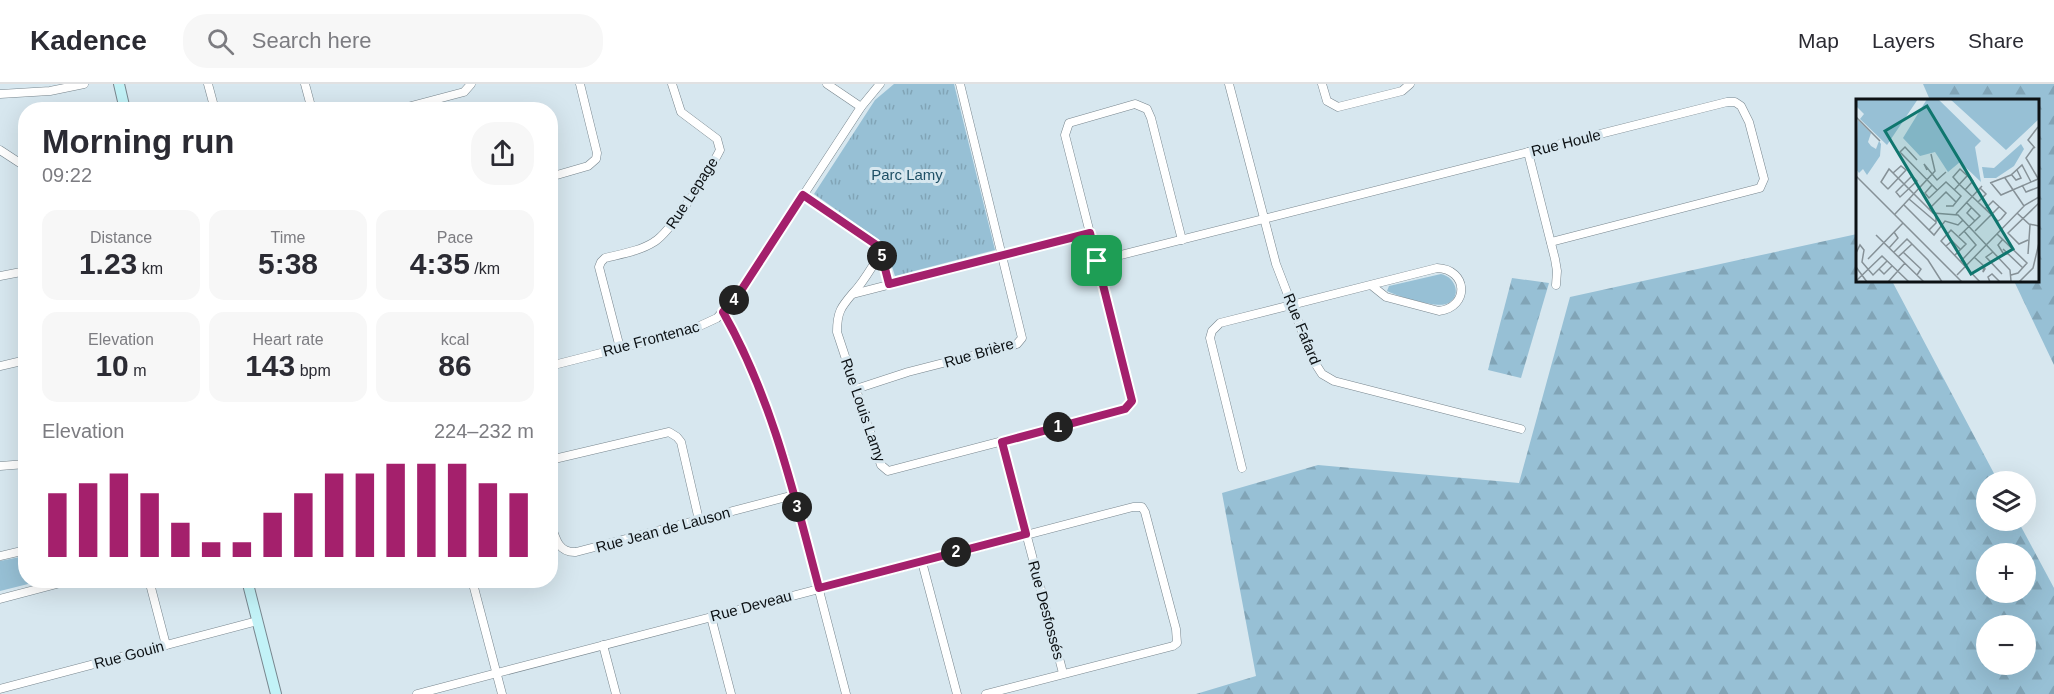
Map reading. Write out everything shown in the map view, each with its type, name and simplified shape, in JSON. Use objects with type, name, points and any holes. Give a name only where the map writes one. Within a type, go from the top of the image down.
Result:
[{"type":"main road","points":[[119,84],[123,102]]},
{"type":"main road","points":[[249,588],[276,694]]},
{"type":"street","points":[[0,94],[51,91],[84,84]]},
{"type":"street","points":[[208,84],[213,102]]},
{"type":"street","points":[[305,84],[310,102]]},
{"type":"street","points":[[426,102],[464,92],[471,84]]},
{"type":"street","points":[[558,175],[588,166],[596,159],[597,153],[580,84]]},
{"type":"street","name":"Rue Lepage","points":[[620,348],[599,267],[601,262],[605,258],[646,246],[663,236],[720,150],[720,144],[715,137],[681,112],[672,84]]},
{"type":"street","points":[[827,84],[861,107]]},
{"type":"street","name":"Rue Frontenac","points":[[558,364],[699,327],[713,321],[742,289],[861,107],[880,84]]},
{"type":"street","name":"Rue Brière","points":[[856,389],[908,372],[1019,342],[1022,335],[960,84]]},
{"type":"street","name":"Rue Fafard","points":[[1229,84],[1276,264],[1315,365],[1326,377],[1346,384],[1521,429]]},
{"type":"street","points":[[1322,84],[1328,102],[1338,107],[1402,91],[1410,84]]},
{"type":"street","name":"Rue Houle","points":[[1097,261],[1731,101],[1741,106],[1747,117],[1764,179],[1762,186],[1755,191],[1551,242]]},
{"type":"street","name":"Rue Louis Lamy","points":[[881,253],[840,310],[837,332],[882,465],[888,471],[1125,409],[1131,403],[1132,398],[1065,135],[1066,128],[1074,121],[1140,105],[1147,109],[1182,240]]},
{"type":"street","points":[[0,150],[18,162]]},
{"type":"street","points":[[1528,152],[1557,266],[1556,285]]},
{"type":"street","points":[[803,195],[872,242],[881,253],[889,284]]},
{"type":"street","points":[[853,294],[1090,233]]},
{"type":"street","points":[[1242,468],[1210,338],[1212,331],[1220,323],[1437,268],[1444,268],[1456,275],[1462,288],[1458,302],[1453,307],[1439,311],[1390,299],[1371,285]]},
{"type":"street","points":[[1,274],[18,272]]},
{"type":"street","points":[[723,312],[741,344],[784,456],[846,694]]},
{"type":"street","points":[[0,366],[18,362]]},
{"type":"street","points":[[558,458],[669,432],[681,442],[699,520]]},
{"type":"street","name":"Rue Desfossés","points":[[1002,442],[1063,673]]},
{"type":"street","points":[[0,466],[18,465]]},
{"type":"street","name":"Rue Jean de Lauson","points":[[558,545],[573,553],[794,495]]},
{"type":"street","name":"Rue Deveau","points":[[417,694],[1026,534],[1133,507],[1142,507],[1178,638],[1177,643],[1173,646],[1063,673]]},
{"type":"street","points":[[0,556],[18,552]]},
{"type":"street","points":[[922,562],[957,694]]},
{"type":"street","points":[[0,599],[38,588]]},
{"type":"street","points":[[151,588],[166,645]]},
{"type":"street","points":[[474,588],[502,694]]},
{"type":"street","points":[[711,617],[731,694]]},
{"type":"street","name":"Rue Gouin","points":[[0,689],[257,621]]},
{"type":"street","points":[[603,645],[616,694]]},
{"type":"street","points":[[986,694],[1063,673]]},
{"type":"green space","name":"Parc Lamy","points":[[894,84],[954,84],[995,250],[895,276],[882,242],[814,194],[875,100]]},
{"type":"green space","points":[[1923,84],[2054,84],[2054,365],[2014,282],[2039,282],[2039,99],[1930,99]]},
{"type":"green space","points":[[1856,234],[1856,282],[1893,282],[1993,471],[1976,471],[1976,531],[2023,531],[2030,543],[1976,543],[1976,603],[2036,603],[2036,554],[2054,588],[2054,694],[1196,694],[1256,676],[1222,493],[1318,465],[1519,483],[1570,297]]},
{"type":"green space","points":[[1441,274],[1450,279],[1456,288],[1454,297],[1446,304],[1426,303],[1387,291],[1389,286]]},
{"type":"green space","points":[[1512,278],[1549,283],[1521,378],[1488,370]]},
{"type":"green space","points":[[18,557],[18,586],[0,591],[0,561]]},
{"type":"route","points":[[803,195],[875,244],[881,253],[889,284],[1090,233],[1097,261],[1132,401],[1125,409],[1002,442],[1026,534],[819,588],[784,456],[747,356],[723,312],[742,289],[803,195]]}]
